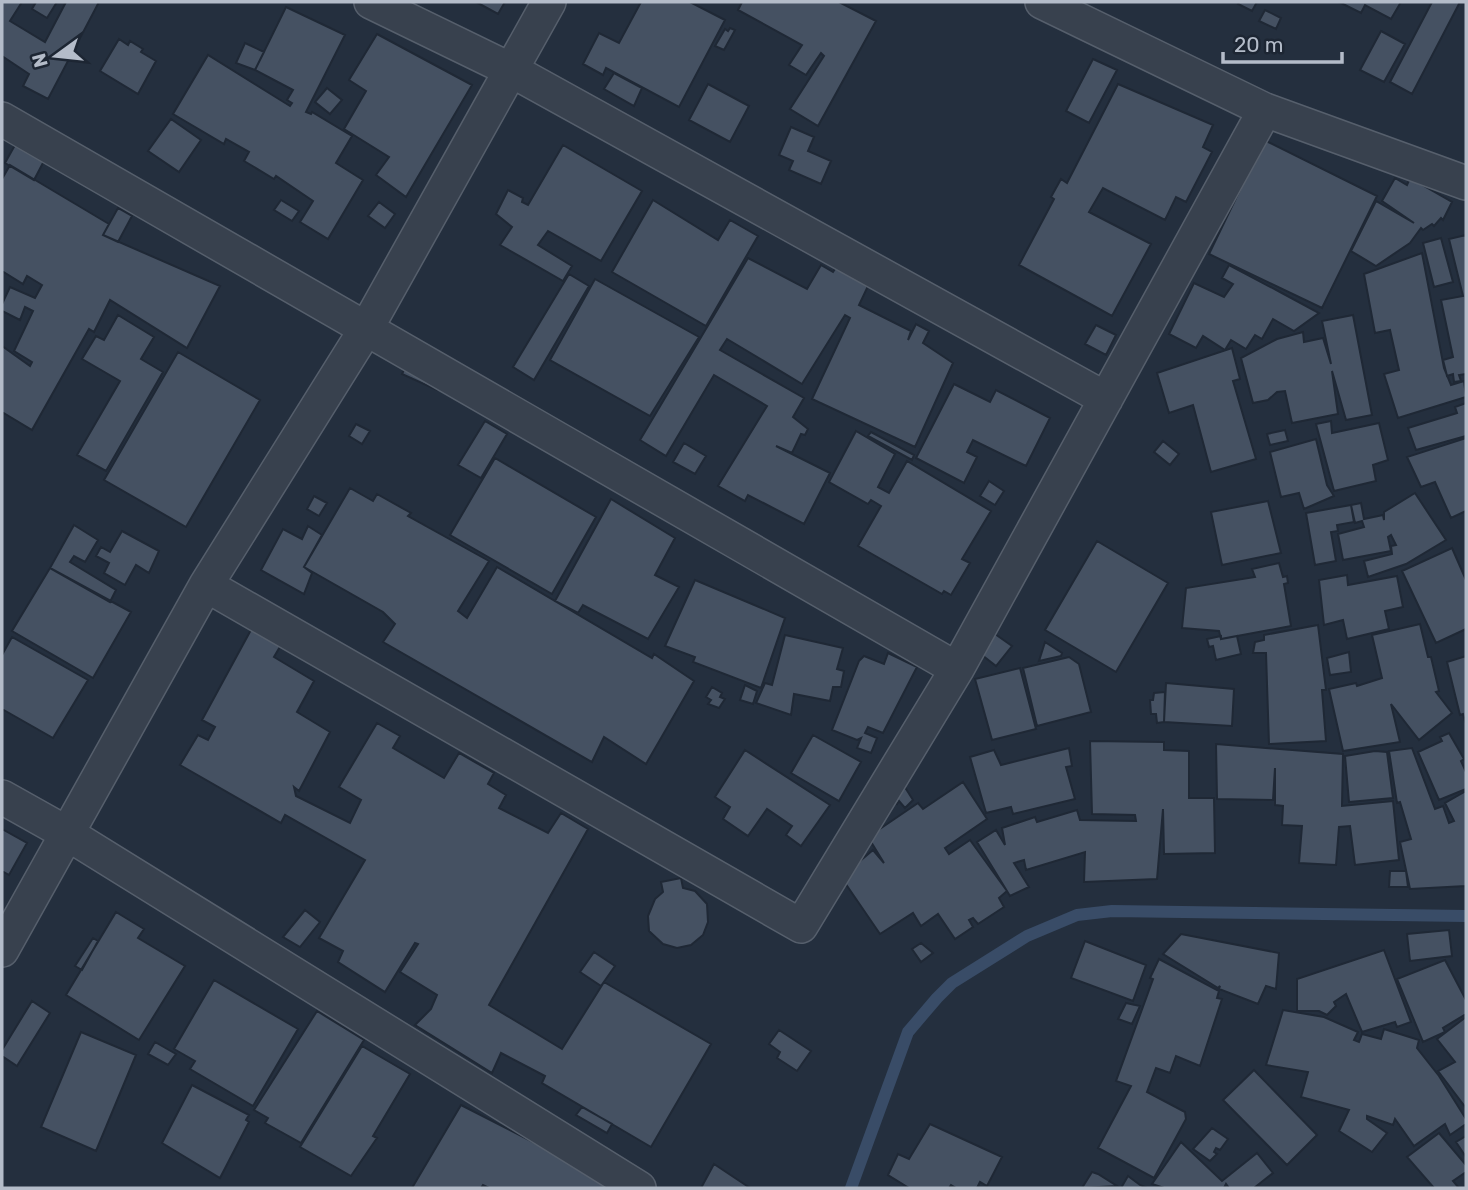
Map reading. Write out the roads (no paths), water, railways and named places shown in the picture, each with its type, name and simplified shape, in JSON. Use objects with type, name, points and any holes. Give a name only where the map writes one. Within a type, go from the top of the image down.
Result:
[{"type":"street","points":[[371,2],[511,70],[1106,399]]},
{"type":"street","points":[[2,950],[206,585],[366,329],[549,2]]},
{"type":"street","points":[[1042,2],[1265,110],[1466,183]]},
{"type":"street","points":[[206,585],[800,926],[957,669],[1265,110]]},
{"type":"street","points":[[2,119],[957,669]]},
{"type":"street","points":[[2,797],[68,834],[639,1188]]},
{"type":"waterway","points":[[851,1188],[908,1032],[952,983],[1027,936],[1077,915],[1112,911],[1466,916]]}]
